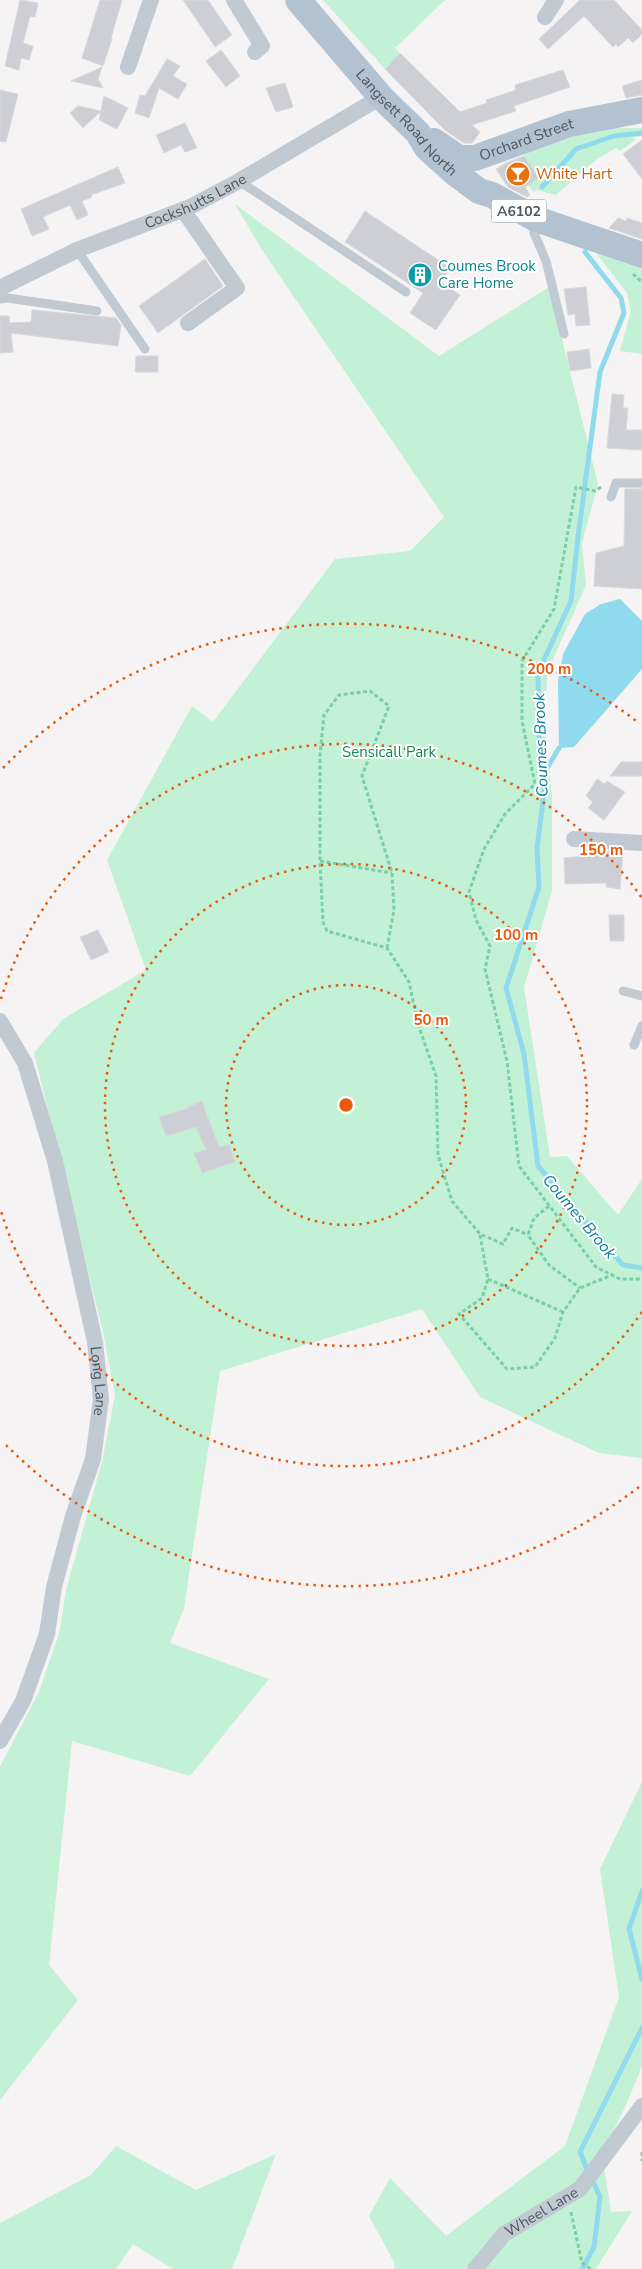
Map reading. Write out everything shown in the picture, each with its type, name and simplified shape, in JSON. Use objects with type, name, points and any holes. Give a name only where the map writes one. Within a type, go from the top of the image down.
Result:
[{"type":"main road","name":"Langsett Road North","points":[[298,0],[381,97],[418,133],[427,148],[456,174],[479,191],[492,195],[536,219],[585,231],[642,255]]},
{"type":"main road","name":"Orchard Street","points":[[418,133],[459,158],[475,158],[569,124],[642,110]]},
{"type":"main road","name":"A6102","points":[[475,158],[482,178],[492,195]]},
{"type":"street","points":[[128,68],[151,0]]},
{"type":"street","points":[[234,0],[262,46],[255,52]]},
{"type":"street","points":[[545,17],[556,0]]},
{"type":"street","name":"Cockshutts Lane","points":[[0,288],[78,250],[183,210],[239,181],[381,97]]},
{"type":"street","points":[[183,210],[237,288],[188,323]]},
{"type":"street","points":[[574,838],[642,843]]},
{"type":"street","name":"Long Lane","points":[[0,1021],[25,1063],[55,1161],[95,1342],[100,1398],[93,1459],[73,1516],[54,1587],[47,1634],[23,1702],[0,1741]]},
{"type":"street","name":"Wheel Lane","points":[[475,2269],[504,2234],[573,2193],[642,2106]]},
{"type":"lane","points":[[239,181],[406,292]]},
{"type":"lane","points":[[536,219],[534,233],[546,261],[564,334]]},
{"type":"lane","points":[[78,250],[145,349]]},
{"type":"lane","points":[[0,299],[8,298],[97,310]]},
{"type":"lane","points":[[611,497],[616,483],[642,483]]},
{"type":"lane","points":[[623,991],[642,996]]},
{"type":"lane","points":[[634,1046],[642,1026]]},
{"type":"path","points":[[595,491],[576,487],[554,609],[522,661],[522,721],[535,784],[505,814],[484,849],[469,892],[476,920],[490,946],[485,969],[507,1061],[519,1166],[596,1267],[620,1279],[642,1279]]},
{"type":"path","points":[[387,948],[394,910],[392,872],[362,776],[389,706],[370,691],[339,695],[324,715],[320,754],[320,861],[323,922],[327,931],[387,948],[409,982],[418,1024],[436,1076],[438,1155],[452,1200],[480,1234],[503,1244],[512,1228],[528,1235],[549,1265],[580,1288]]},
{"type":"path","points":[[320,861],[392,872]]},
{"type":"path","points":[[528,1235],[534,1218],[549,1206]]},
{"type":"path","points":[[480,1234],[488,1279],[482,1298],[459,1314],[507,1370],[535,1367],[555,1338],[563,1312],[580,1288],[612,1275]]},
{"type":"path","points":[[488,1279],[563,1312]]},
{"type":"path","points":[[642,2152],[642,2161]]},
{"type":"path","points":[[573,2193],[582,2263],[589,2267]]},
{"type":"green space","points":[[323,0],[445,0],[395,48],[400,53],[385,69]]},
{"type":"green space","points":[[610,128],[642,128],[642,136],[633,137],[635,140],[620,151],[616,148],[597,159],[556,195],[536,190],[534,192],[528,185],[538,178],[522,152],[584,133]]},
{"type":"green space","name":"Sensicall Park","points":[[235,204],[439,356],[549,287],[598,484],[582,543],[586,585],[547,673],[545,734],[552,796],[552,891],[524,987],[550,1157],[567,1156],[618,1215],[642,1179],[642,1458],[599,1453],[480,1397],[422,1309],[220,1371],[184,1608],[170,1643],[269,1679],[190,1776],[72,1741],[49,1965],[78,2000],[0,2100],[0,1767],[39,1692],[59,1634],[66,1590],[102,1462],[115,1395],[103,1332],[34,1053],[63,1019],[146,970],[107,860],[192,706],[213,722],[335,559],[410,551],[444,517],[262,250]]},
{"type":"green space","points":[[596,253],[642,269],[642,354],[620,351],[631,311],[627,293]]},
{"type":"green space","points":[[642,1782],[642,2066],[626,2105],[602,2154],[611,2212],[632,2211],[596,2269],[481,2269],[500,2228],[466,2269],[394,2269],[395,2264],[369,2216],[390,2178],[446,2236],[565,2146],[619,1997],[600,1869]]},
{"type":"green space","points":[[116,2146],[196,2190],[276,2154],[232,2269],[173,2269],[133,2244],[116,2269],[0,2269],[0,2223],[91,2175]]},
{"type":"water","points":[[620,599],[642,621],[642,669],[574,747],[559,748],[558,681],[563,654],[585,614],[601,604]]},
{"type":"building","points":[[20,0],[38,3],[35,17],[30,16],[23,43],[33,46],[29,60],[21,58],[19,70],[5,66]]},
{"type":"building","points":[[100,0],[122,0],[103,66],[82,58]]},
{"type":"building","points":[[183,0],[208,0],[232,35],[215,47]]},
{"type":"building","points":[[580,0],[614,0],[642,30],[642,34],[633,43],[628,38],[618,47],[616,44],[613,47],[584,16],[548,49],[539,39]]},
{"type":"building","points":[[221,50],[240,76],[226,87],[206,61]]},
{"type":"building","points":[[400,53],[460,112],[487,103],[486,100],[516,90],[515,85],[563,70],[570,87],[514,106],[516,111],[472,125],[480,132],[472,143],[464,143],[445,130],[385,69]]},
{"type":"building","points":[[167,59],[180,66],[173,76],[187,84],[178,99],[159,88],[149,118],[135,113],[140,95],[145,96]]},
{"type":"building","points":[[102,67],[98,79],[103,88],[71,81]]},
{"type":"building","points":[[642,80],[642,95],[626,98],[622,86]]},
{"type":"building","points":[[285,83],[293,107],[276,112],[266,88]]},
{"type":"building","points":[[0,90],[18,94],[6,142],[0,141]]},
{"type":"building","points":[[104,96],[128,108],[117,129],[99,120]]},
{"type":"building","points":[[78,106],[101,111],[83,128],[70,113]]},
{"type":"building","points":[[185,123],[197,148],[185,152],[181,145],[164,153],[156,135]]},
{"type":"building","points":[[642,140],[642,179],[623,154]]},
{"type":"building","name":"White Hart","points":[[524,156],[539,178],[525,187],[530,195],[527,197],[508,187],[496,169]]},
{"type":"building","points":[[118,167],[125,183],[91,195],[92,197],[82,201],[88,215],[77,220],[70,205],[43,217],[49,229],[32,236],[21,209]]},
{"type":"building","name":"Coumes Brook Care Home","points":[[365,211],[450,268],[441,282],[460,295],[436,330],[410,313],[423,293],[345,242]]},
{"type":"building","points":[[618,218],[626,221],[627,218],[642,223],[642,239],[609,228]]},
{"type":"building","points":[[205,259],[223,286],[158,333],[139,306]]},
{"type":"building","points":[[586,287],[590,325],[576,326],[575,314],[568,315],[564,289]]},
{"type":"building","points":[[32,310],[116,318],[121,325],[118,346],[11,333],[13,352],[0,353],[0,316],[9,316],[10,323],[31,322]]},
{"type":"building","points":[[589,349],[591,368],[570,371],[567,352]]},
{"type":"building","points":[[136,356],[158,356],[158,372],[135,372]]},
{"type":"building","points":[[612,394],[624,395],[623,408],[628,408],[626,430],[642,430],[642,450],[607,448]]},
{"type":"building","points":[[625,489],[642,489],[642,589],[594,586],[596,553],[624,546]]},
{"type":"building","points":[[621,762],[642,762],[642,776],[610,776]]},
{"type":"building","points":[[597,779],[605,784],[607,781],[625,792],[604,820],[588,808],[593,802],[586,796]]},
{"type":"building","points":[[608,851],[623,852],[620,889],[606,887],[606,883],[565,884],[564,858],[608,854]]},
{"type":"building","points":[[609,915],[624,915],[624,941],[610,941]]},
{"type":"building","points":[[98,930],[109,952],[91,960],[80,937]]},
{"type":"building","points":[[202,1101],[219,1147],[229,1145],[235,1162],[202,1173],[194,1153],[206,1150],[196,1127],[166,1136],[159,1117],[189,1108]]},
{"type":"waterway","name":"Coumes Brook","points":[[542,187],[576,149],[614,136],[642,133]]},
{"type":"waterway","name":"Coumes Brook","points":[[585,252],[621,298],[624,313],[600,372],[571,601],[538,673],[539,737],[544,793],[537,848],[539,887],[506,988],[524,1054],[538,1166],[623,1265],[642,1268]]},
{"type":"waterway","points":[[543,775],[559,748]]},
{"type":"waterway","name":"Coumes Brook","points":[[642,1891],[629,1929],[642,1979]]},
{"type":"waterway","name":"Coumes Brook","points":[[588,2172],[580,2152],[642,2028]]},
{"type":"waterway","name":"Coumes Brook","points":[[582,2269],[594,2247],[600,2197],[592,2179]]},
{"type":"place","name":"White Hart","points":[[518,174]]},
{"type":"place","name":"Coumes Brook Care Home","points":[[420,275]]}]
